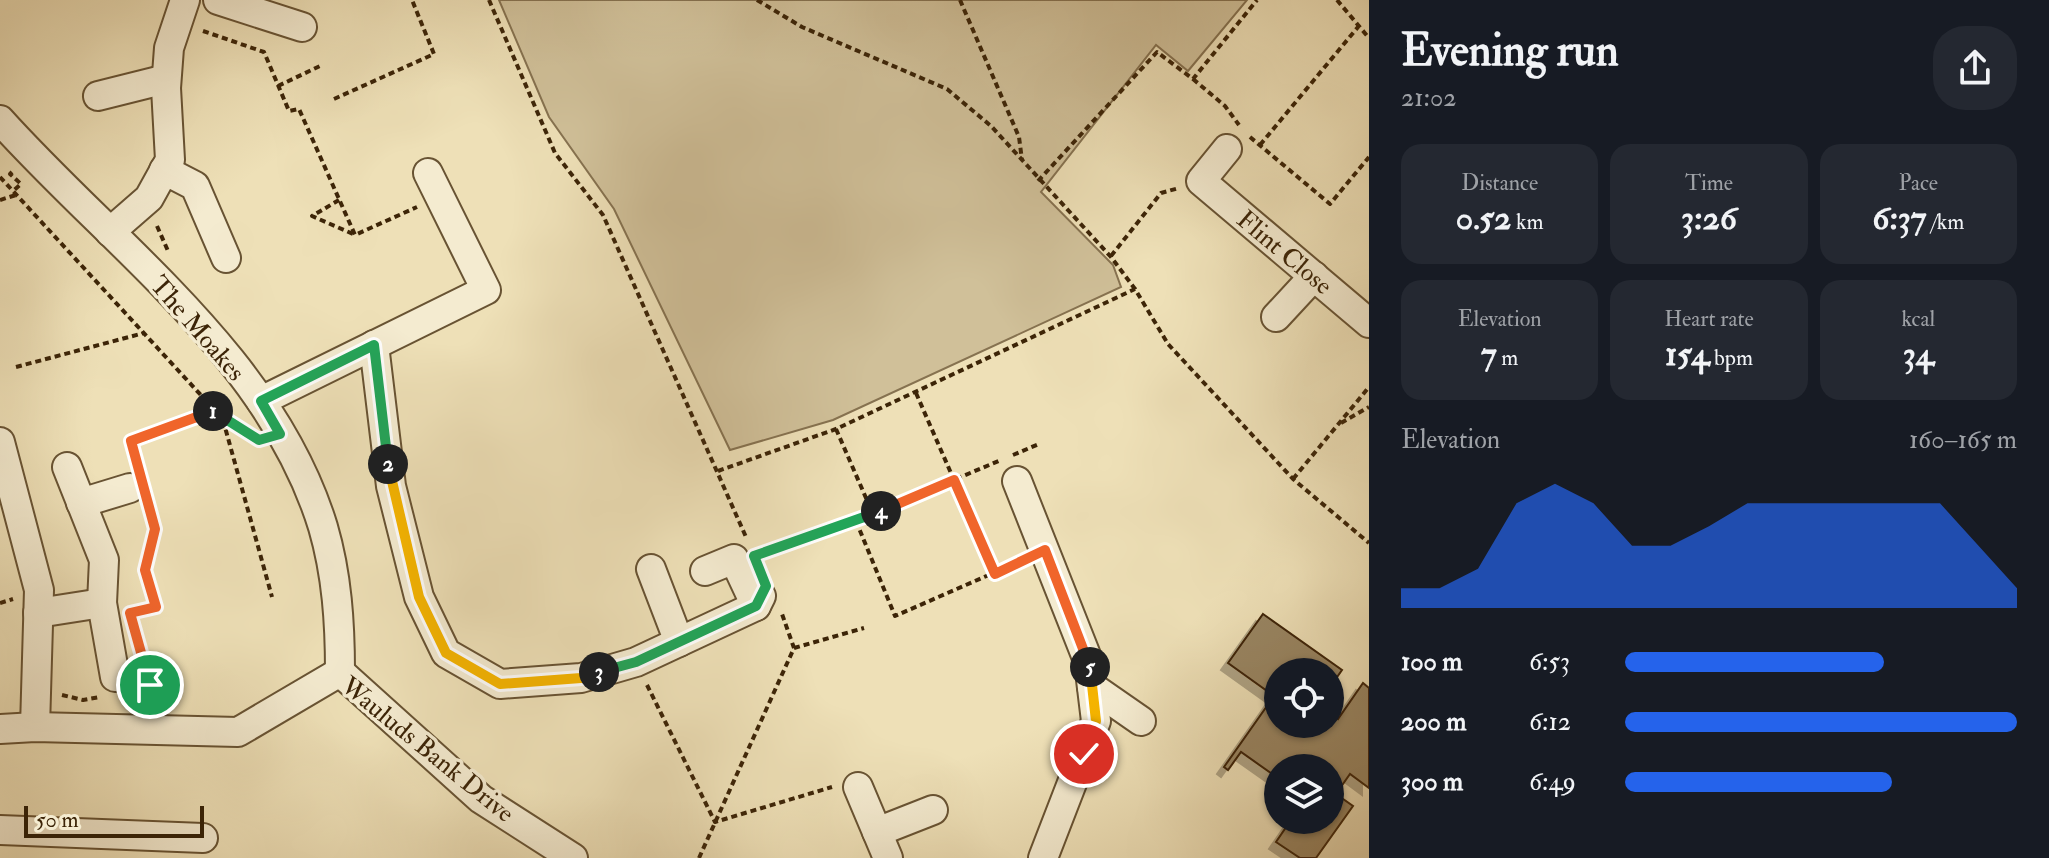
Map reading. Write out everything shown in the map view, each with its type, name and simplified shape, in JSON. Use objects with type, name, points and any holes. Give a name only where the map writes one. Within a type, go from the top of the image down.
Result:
[{"type":"street","points":[[110,232],[149,198],[170,160],[166,79],[169,48],[185,0]]},
{"type":"street","points":[[264,14],[294,0]]},
{"type":"street","points":[[220,1],[302,27]]},
{"type":"street","points":[[98,96],[166,79]]},
{"type":"street","name":"The Moakes","points":[[0,120],[39,164],[195,320],[261,401],[307,484],[323,527],[337,587],[340,672]]},
{"type":"street","points":[[1201,181],[1227,149]]},
{"type":"street","points":[[164,170],[195,186],[226,258]]},
{"type":"street","name":"Flint Close","points":[[1201,181],[1369,323]]},
{"type":"street","points":[[261,401],[486,290],[434,185]]},
{"type":"street","points":[[1276,317],[1314,276]]},
{"type":"street","points":[[374,345],[391,486],[419,597],[446,653],[500,684],[581,678],[636,662],[758,601],[734,559],[705,571]]},
{"type":"street","points":[[0,442],[39,590],[35,727]]},
{"type":"street","points":[[67,467],[104,560],[102,603],[116,688]]},
{"type":"street","points":[[1017,481],[1089,663],[1096,721],[1094,761],[1043,858]]},
{"type":"street","points":[[81,503],[139,486]]},
{"type":"street","points":[[651,569],[679,642]]},
{"type":"street","points":[[38,613],[102,603]]},
{"type":"street","name":"Wauluds Bank Drive","points":[[0,729],[35,727],[238,732],[340,672],[481,799],[573,858]]},
{"type":"street","points":[[1092,687],[1141,721]]},
{"type":"street","points":[[858,787],[883,845],[933,810]]},
{"type":"street","points":[[0,830],[203,838]]},
{"type":"path","points":[[334,99],[434,54],[412,0]]},
{"type":"path","points":[[489,0],[555,153],[603,215],[748,542]]},
{"type":"path","points":[[757,0],[802,27],[947,89],[991,126],[1038,181],[1111,257],[1135,289],[1168,344],[1293,479],[1369,543]]},
{"type":"path","points":[[960,0],[1019,137],[1022,163]]},
{"type":"path","points":[[1193,79],[1257,0]]},
{"type":"path","points":[[1337,0],[1369,38]]},
{"type":"path","points":[[1260,145],[1358,27]]},
{"type":"path","points":[[203,31],[264,52],[289,111],[299,109],[355,235]]},
{"type":"path","points":[[1038,181],[1157,52],[1225,106],[1243,131],[1330,204],[1369,157]]},
{"type":"path","points":[[278,86],[320,66]]},
{"type":"path","points":[[0,177],[222,418],[259,440],[280,434]]},
{"type":"path","points":[[1111,257],[1161,193],[1201,181]]},
{"type":"path","points":[[355,235],[434,185]]},
{"type":"path","points":[[0,200],[16,195]]},
{"type":"path","points":[[339,200],[312,216],[355,235]]},
{"type":"path","points":[[718,471],[836,429],[1135,289]]},
{"type":"path","points":[[16,367],[144,333]]},
{"type":"path","points":[[1293,479],[1369,387]]},
{"type":"path","points":[[916,393],[995,574]]},
{"type":"path","points":[[1335,426],[1369,407]]},
{"type":"path","points":[[35,689],[83,700],[116,688],[150,685],[130,613],[156,607],[145,570],[155,529],[139,486],[131,441],[215,410]]},
{"type":"path","points":[[222,418],[272,597]]},
{"type":"path","points":[[836,429],[873,514]]},
{"type":"path","points":[[754,556],[856,521],[1039,444]]},
{"type":"path","points":[[856,521],[895,616],[1045,550]]},
{"type":"path","points":[[699,858],[794,648],[781,610],[758,601]]},
{"type":"path","points":[[794,648],[864,628]]},
{"type":"path","points":[[636,662],[715,822]]},
{"type":"path","points":[[715,822],[838,785],[858,787]]},
{"type":"shaded area","points":[[499,0],[1247,0],[1188,71],[1156,45],[1041,192],[1113,265],[1121,287],[833,420],[730,450],[614,209],[549,117]]},
{"type":"building","points":[[1263,614],[1325,658],[1264,658],[1264,689],[1228,663]]},
{"type":"building","points":[[1363,683],[1369,688],[1369,788],[1350,774],[1344,783],[1344,754],[1264,754],[1264,768],[1241,752],[1228,770],[1224,767],[1264,710],[1264,738],[1344,738],[1344,710]]},
{"type":"building","points":[[1344,800],[1353,806],[1344,819]]},
{"type":"building","points":[[1281,834],[1333,834],[1316,858],[1300,858],[1276,842]]},
{"type":"route","points":[[150,685],[130,613],[156,607],[145,570],[155,529],[131,441],[215,410],[222,418],[259,440],[280,434],[261,401],[374,345],[391,486],[419,597],[446,653],[500,684],[581,678],[636,662],[756,606],[766,586],[754,556],[856,521],[954,480],[995,574],[1045,550],[1089,663],[1096,721],[1084,754]]}]
